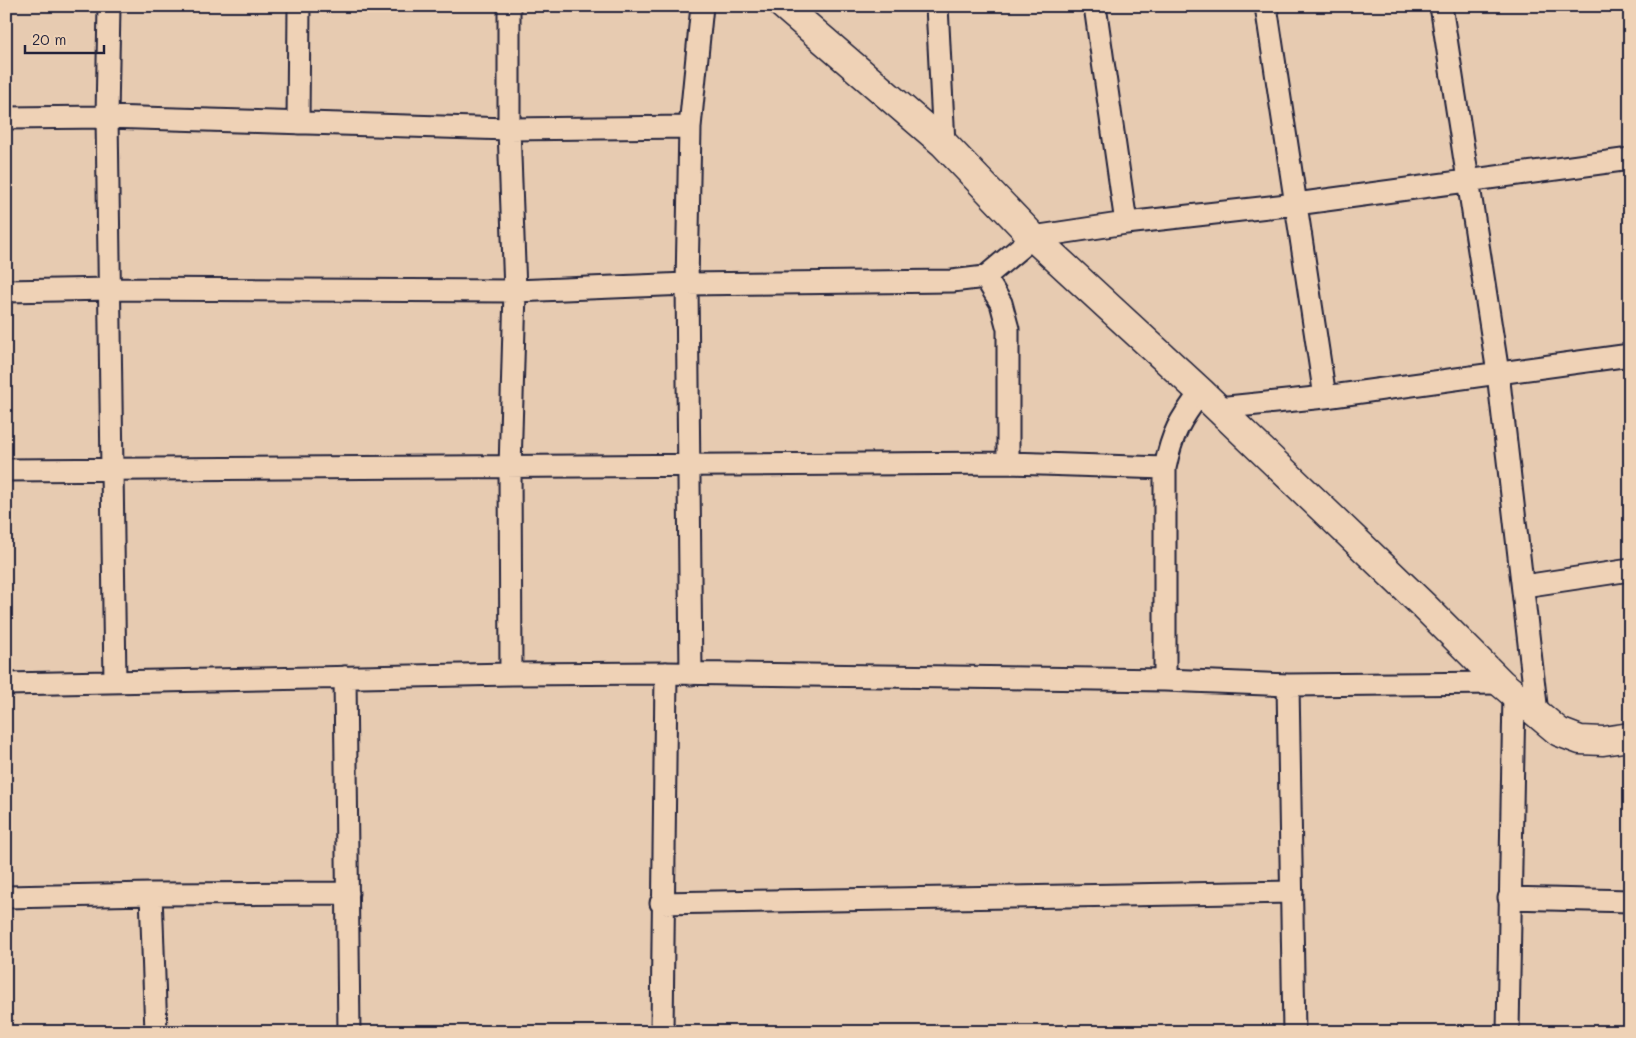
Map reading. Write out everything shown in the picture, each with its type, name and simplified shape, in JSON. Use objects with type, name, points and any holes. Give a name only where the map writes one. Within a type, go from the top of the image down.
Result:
[{"type":"street","points":[[109,6],[107,117],[115,681]]},
{"type":"street","points":[[298,123],[299,6]]},
{"type":"street","points":[[509,6],[509,129],[515,291],[510,468],[510,674]]},
{"type":"street","points":[[691,674],[687,284],[690,127],[702,6]]},
{"type":"street","points":[[784,6],[944,144],[1033,237],[1210,400],[1507,688],[1559,732],[1580,740],[1602,741],[1630,737]]},
{"type":"street","points":[[937,6],[944,144]]},
{"type":"street","points":[[1096,6],[1126,223]]},
{"type":"street","points":[[1266,6],[1325,397]]},
{"type":"street","points":[[1441,6],[1498,373],[1537,712]]},
{"type":"street","points":[[6,118],[107,117],[509,129],[690,127]]},
{"type":"street","points":[[6,291],[110,289],[515,291],[687,284],[952,281],[985,277],[1033,237],[1126,223],[1296,204],[1630,159]]},
{"type":"street","points":[[985,277],[1001,303],[1008,328],[1008,463]]},
{"type":"street","points":[[1165,680],[1165,468],[1171,440],[1183,416],[1210,400],[1325,397],[1630,355]]},
{"type":"street","points":[[6,470],[510,468],[689,464],[1008,463],[1165,468]]},
{"type":"street","points":[[1524,586],[1630,570]]},
{"type":"street","points":[[6,684],[510,674],[666,673],[1165,680],[1288,685],[1507,688]]},
{"type":"street","points":[[662,1032],[661,903],[666,673]]},
{"type":"street","points":[[345,677],[349,1032]]},
{"type":"street","points":[[1288,685],[1294,1032]]},
{"type":"street","points":[[1507,688],[1508,1032]]},
{"type":"street","points":[[661,903],[1292,892]]},
{"type":"street","points":[[6,897],[348,893]]},
{"type":"street","points":[[151,894],[156,1032]]},
{"type":"street","points":[[1509,898],[1630,901]]}]
